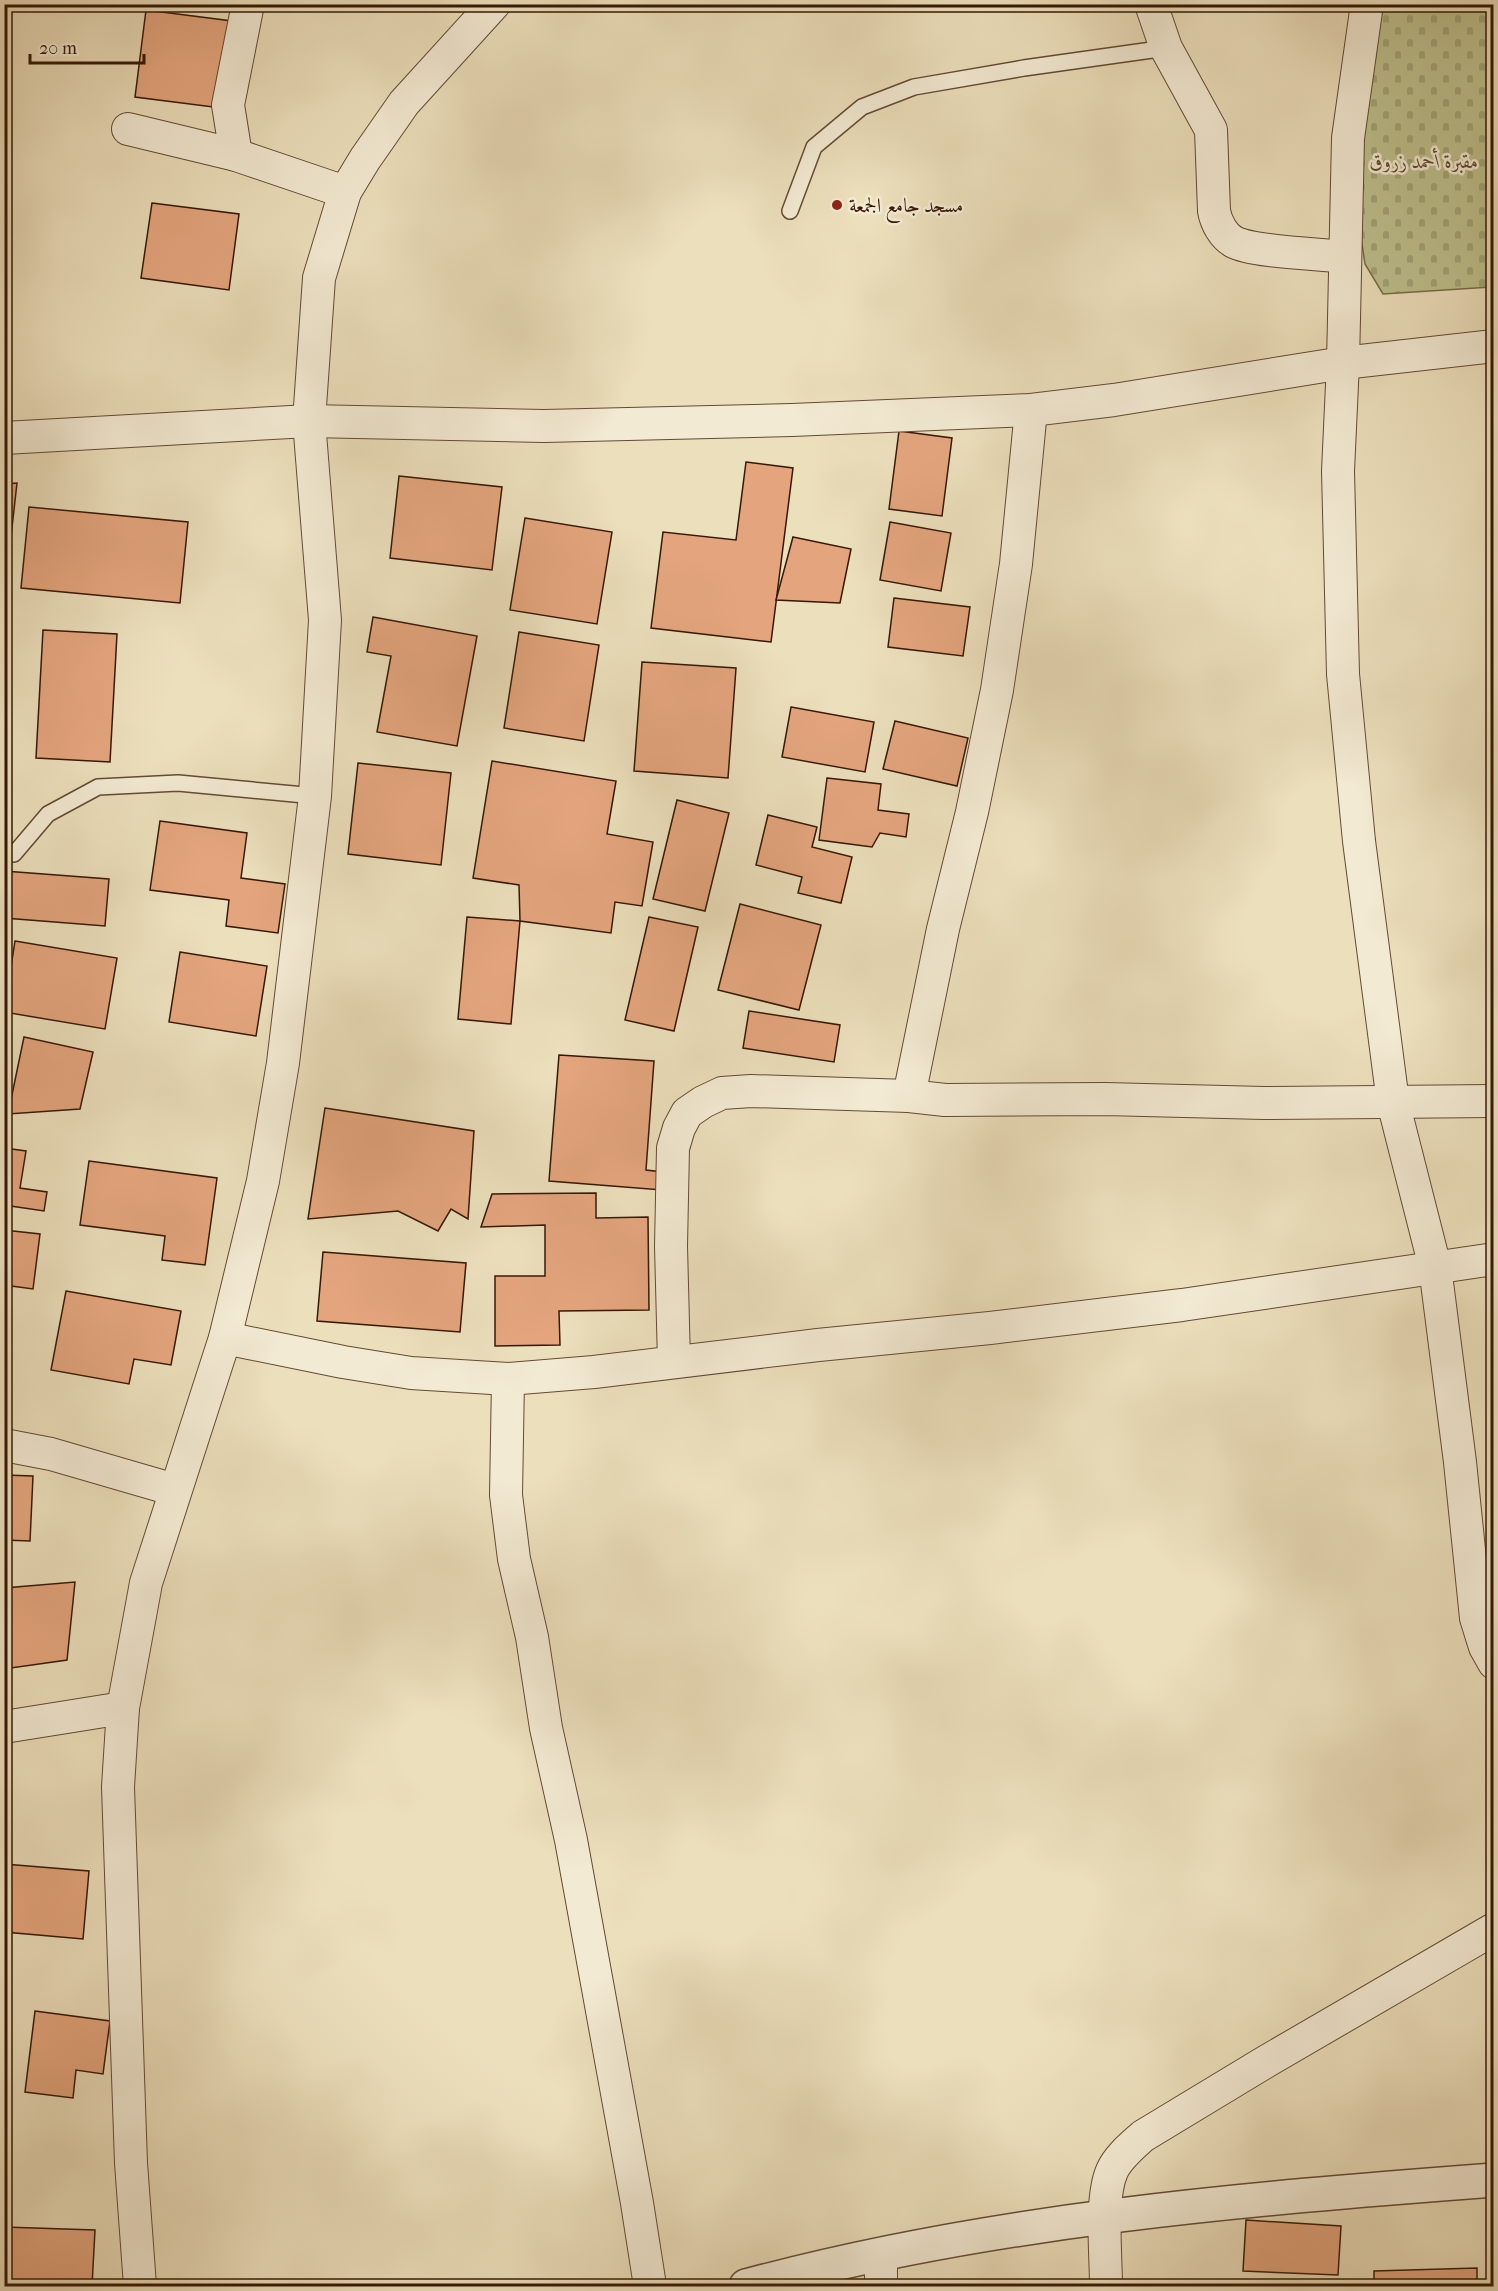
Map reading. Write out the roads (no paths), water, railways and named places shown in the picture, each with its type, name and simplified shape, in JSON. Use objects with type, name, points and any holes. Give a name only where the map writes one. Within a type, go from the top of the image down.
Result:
[{"type":"street","points":[[236,155],[228,105],[248,4]]},
{"type":"street","points":[[140,2286],[131,2163],[118,1798],[123,1708],[146,1583],[225,1338],[263,1181],[283,1063],[315,796],[325,620],[309,421],[319,278],[345,192],[365,159],[404,103],[495,4]]},
{"type":"street","points":[[1151,4],[1166,48],[1211,130],[1214,211],[1216,220],[1227,236],[1233,242],[1251,247],[1345,257]]},
{"type":"street","points":[[1367,4],[1348,138],[1338,471],[1343,674],[1359,842],[1393,1102],[1435,1268],[1460,1462],[1476,1618],[1485,1647],[1494,1663]]},
{"type":"street","points":[[128,129],[236,155],[345,192]]},
{"type":"street","points":[[4,438],[309,421],[544,426],[792,420],[1031,410],[1114,400],[1343,363],[1494,346]]},
{"type":"street","points":[[909,1096],[943,929],[972,812],[997,690],[1016,564],[1031,410]]},
{"type":"street","points":[[674,1362],[671,1246],[673,1148],[679,1128],[687,1113],[722,1093],[751,1091],[909,1096],[945,1100],[1105,1099],[1264,1103],[1494,1101]]},
{"type":"street","points":[[225,1338],[343,1362],[411,1372],[508,1378],[594,1372],[1171,1306],[1494,1258]]},
{"type":"street","points":[[508,1378],[506,1495],[514,1558],[532,1637],[546,1728],[571,1840],[650,2286]]},
{"type":"street","points":[[4,1444],[51,1454],[175,1490]]},
{"type":"street","points":[[4,1728],[123,1708]]},
{"type":"street","points":[[1106,2286],[1107,2187],[1113,2169],[1126,2152],[1143,2136],[1277,2054],[1494,1929]]},
{"type":"street","points":[[746,2286],[822,2266],[941,2242],[1106,2217],[1278,2196],[1494,2180]]},
{"type":"street","points":[[881,2254],[881,2286]]},
{"type":"lane","points":[[790,211],[814,147],[862,107],[914,87],[1024,68],[1166,48]]},
{"type":"lane","points":[[14,855],[48,814],[98,787],[178,783],[315,796]]},
{"type":"place","name":"مسجد جامع الجمعة","points":[[837,205]]},
{"type":"park label","name":"مقبرة أحمد زروق","points":[[1424,161]]}]
